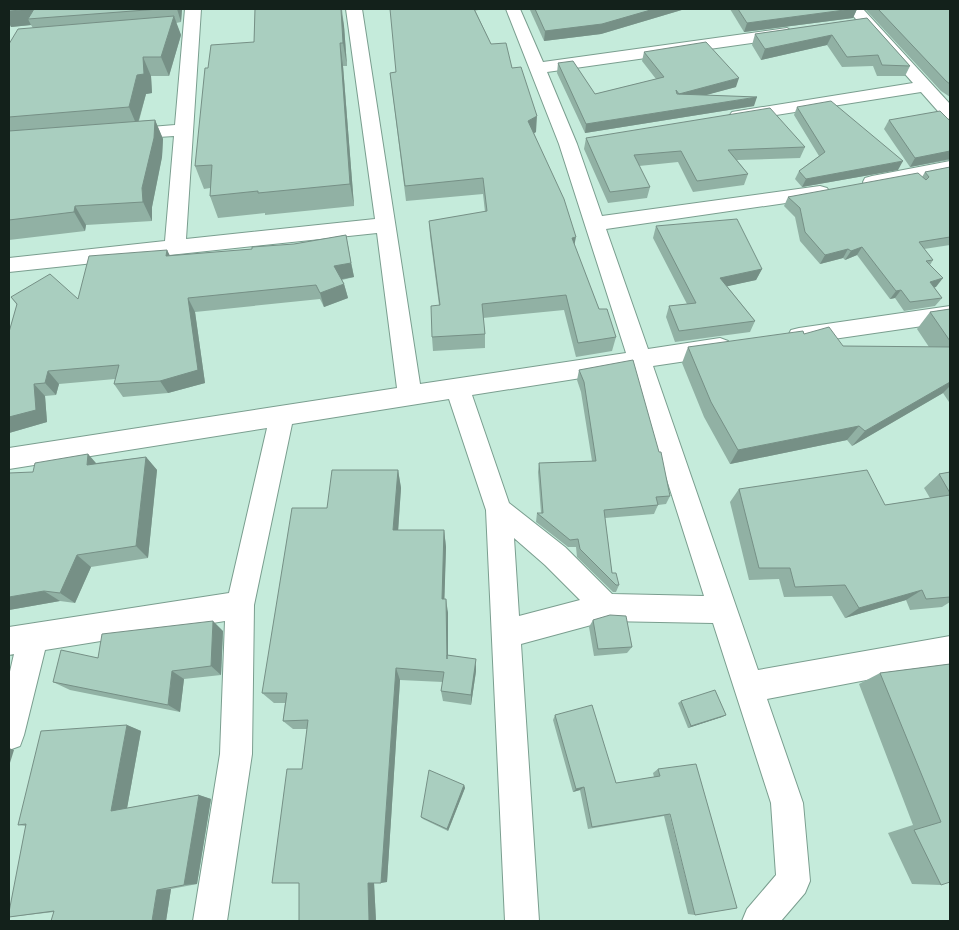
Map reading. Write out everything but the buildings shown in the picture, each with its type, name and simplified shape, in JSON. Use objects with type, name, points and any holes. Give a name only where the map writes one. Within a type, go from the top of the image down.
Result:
[{"type":"street","points":[[175,247],[192,9]]},
{"type":"street","points":[[354,9],[410,394]]},
{"type":"street","points":[[513,9],[568,144],[787,803],[793,881],[759,921]]},
{"type":"street","points":[[855,9],[950,114]]},
{"type":"street","points":[[847,24],[866,22]]},
{"type":"street","points":[[172,29],[191,28]]},
{"type":"street","points":[[537,68],[799,31]]},
{"type":"street","points":[[722,119],[925,86]]},
{"type":"street","points":[[106,136],[184,130]]},
{"type":"street","points":[[568,144],[588,141]]},
{"type":"street","points":[[854,186],[950,167]]},
{"type":"street","points":[[595,224],[834,190]]},
{"type":"street","points":[[9,265],[386,225]]},
{"type":"street","points":[[776,339],[950,314]]},
{"type":"street","points":[[9,458],[737,344]]},
{"type":"street","points":[[457,387],[499,510],[522,921]]},
{"type":"street","points":[[210,921],[236,754],[240,605],[282,414]]},
{"type":"street","points":[[499,510],[555,556],[606,607]]},
{"type":"street","points":[[9,735],[21,640],[240,605]]},
{"type":"street","points":[[506,634],[606,607],[723,610]]},
{"type":"street","points":[[749,687],[950,650]]}]
